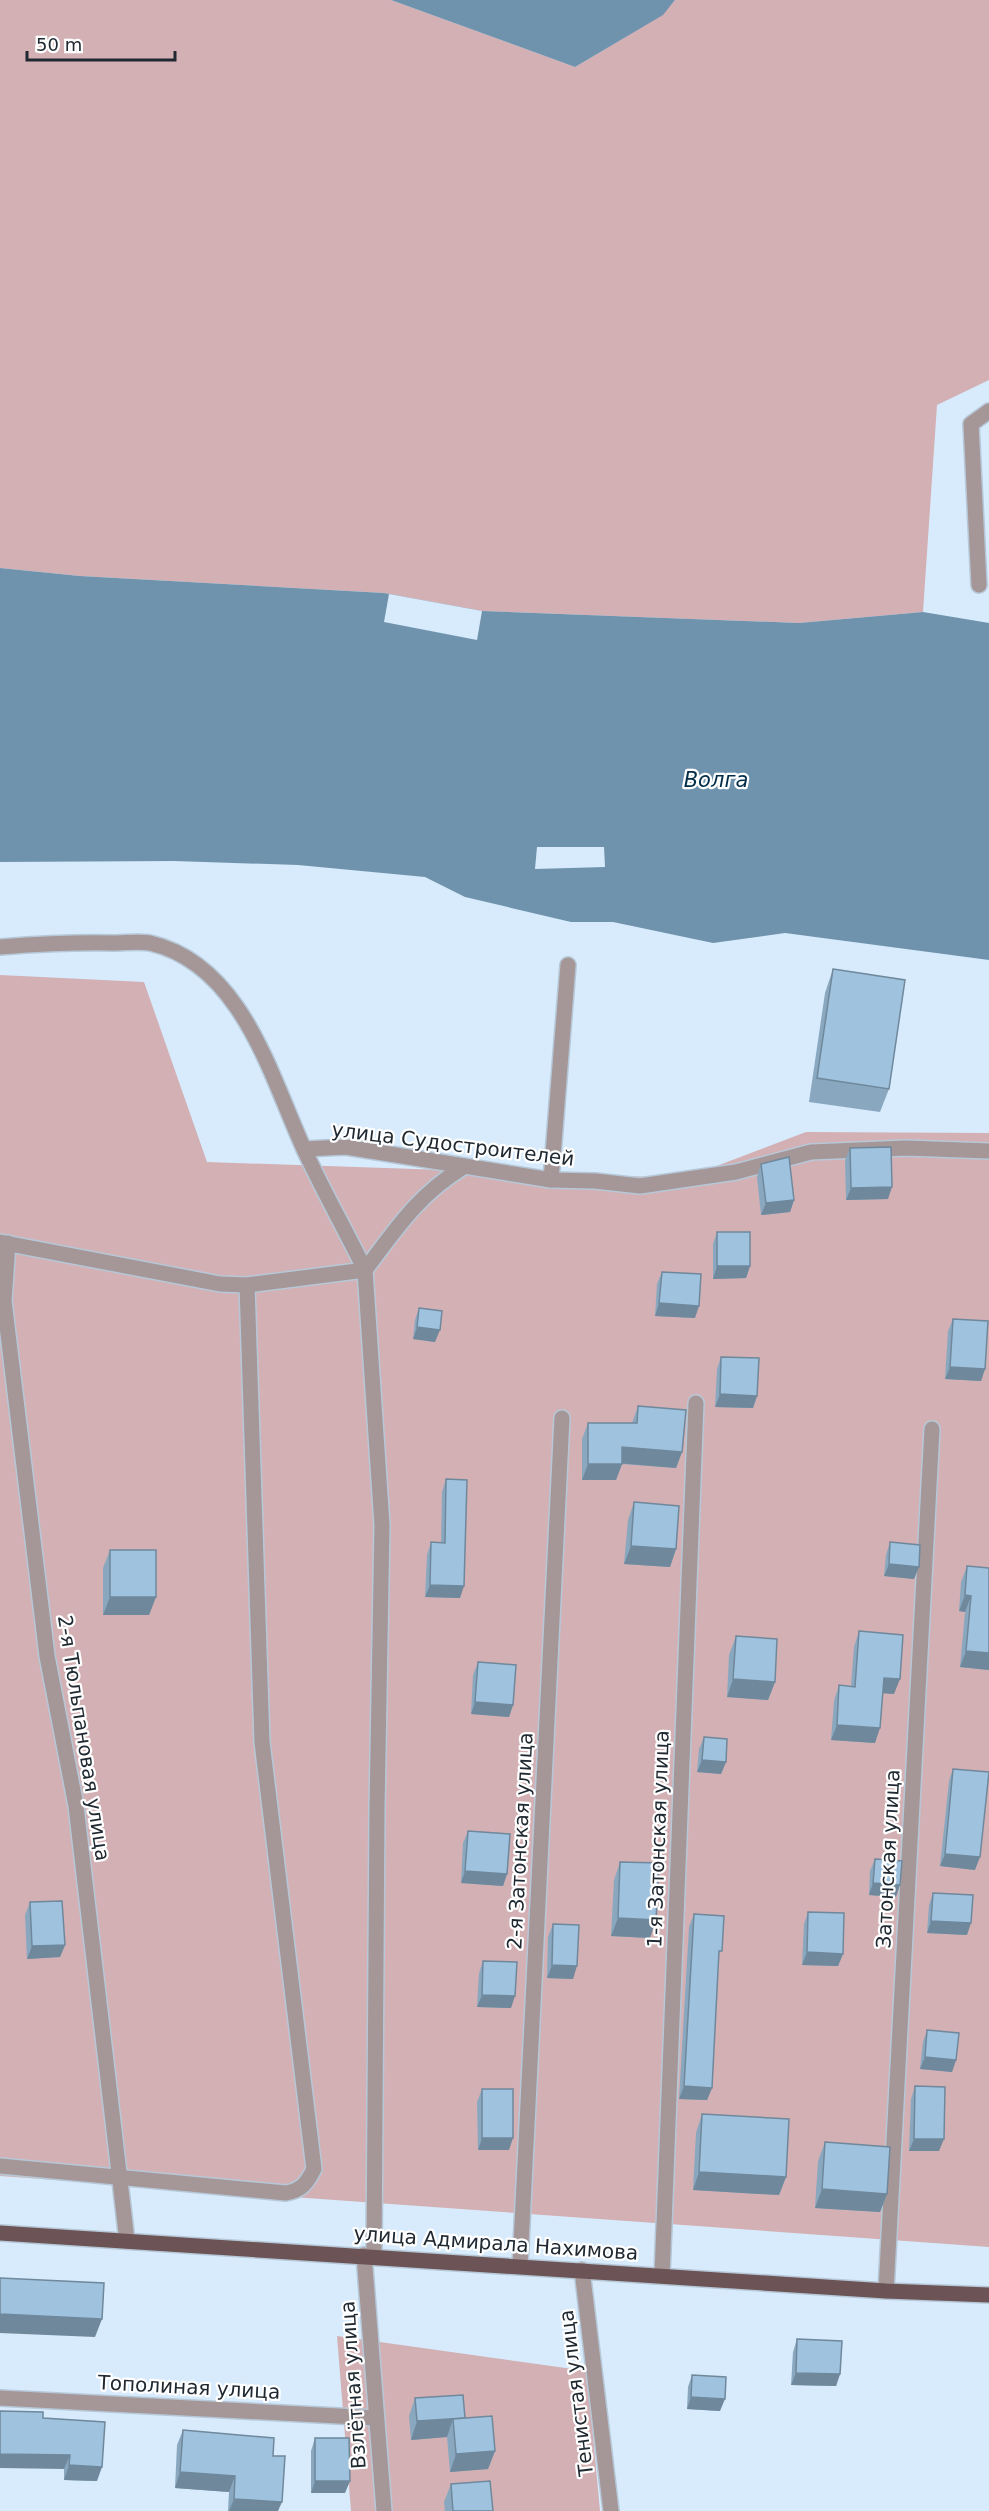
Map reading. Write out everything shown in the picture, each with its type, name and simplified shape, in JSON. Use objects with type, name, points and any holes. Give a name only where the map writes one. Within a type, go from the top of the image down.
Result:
[{"type":"main road","name":"улица Адмирала Нахимова","points":[[0,2233],[520,2265],[886,2291],[989,2295]]},
{"type":"street","points":[[979,585],[971,424],[989,411]]},
{"type":"street","points":[[0,947],[66,942],[150,943],[176,953],[201,969],[223,989],[239,1011],[270,1070],[304,1149],[365,1270]]},
{"type":"street","points":[[551,1180],[568,965]]},
{"type":"street","name":"улица Судостроителей","points":[[304,1149],[346,1147],[462,1168],[551,1180],[595,1181],[640,1186],[736,1172],[811,1152],[906,1148],[989,1151]]},
{"type":"street","points":[[4,1242],[220,1284],[247,1285],[365,1270],[415,1203],[438,1183],[462,1168]]},
{"type":"street","name":"2-я Тюльпановая улица","points":[[4,1242],[4,1301],[47,1656],[76,1806],[128,2241]]},
{"type":"street","name":"Взлётная улица","points":[[365,1270],[382,1525],[369,2256],[376,2418],[384,2511]]},
{"type":"street","points":[[0,2166],[286,2193],[299,2191],[307,2183],[314,2169],[262,1742],[247,1285]]},
{"type":"street","name":"1-я Затонская улица","points":[[662,2276],[696,1403]]},
{"type":"street","name":"2-я Затонская улица","points":[[520,2265],[562,1418]]},
{"type":"street","name":"Затонская улица","points":[[886,2291],[932,1429]]},
{"type":"street","name":"Тенистая улица","points":[[582,2270],[611,2511]]},
{"type":"street","name":"Тополиная улица","points":[[0,2398],[376,2418]]},
{"type":"shaded area","points":[[0,0],[391,0],[575,67],[662,15],[675,0],[989,0],[989,380],[937,405],[923,612],[799,623],[482,611],[384,593],[80,576],[0,568]]},
{"type":"shaded area","points":[[0,975],[144,982],[207,1162],[685,1178],[806,1132],[989,1133],[989,2247],[0,2176]]},
{"type":"shaded area","points":[[337,2336],[587,2371],[600,2511],[351,2511]]},
{"type":"water","points":[[391,0],[675,0],[663,15],[575,67]]},
{"type":"water","name":"Волга","points":[[0,568],[80,576],[384,593],[482,611],[799,623],[923,612],[989,623],[989,960],[785,933],[713,943],[613,922],[571,922],[465,897],[425,877],[298,865],[174,861],[0,862]]},
{"type":"pier","points":[[389,594],[482,611],[477,640],[384,622]]},
{"type":"pier","points":[[537,847],[604,847],[605,867],[535,869]]},
{"type":"building","points":[[833,969],[905,980],[889,1089],[817,1078]]},
{"type":"building","points":[[891,1147],[892,1187],[851,1188],[850,1148]]},
{"type":"building","points":[[789,1157],[794,1200],[766,1203],[761,1164]]},
{"type":"building","points":[[717,1232],[750,1232],[750,1266],[717,1266]]},
{"type":"building","points":[[662,1272],[701,1274],[699,1306],[659,1303]]},
{"type":"building","points":[[419,1308],[442,1311],[440,1330],[417,1327]]},
{"type":"building","points":[[953,1319],[988,1321],[985,1369],[950,1367]]},
{"type":"building","points":[[721,1357],[759,1358],[757,1396],[720,1394]]},
{"type":"building","points":[[638,1406],[686,1410],[682,1452],[622,1447],[622,1464],[588,1464],[588,1423],[637,1423]]},
{"type":"building","points":[[446,1479],[467,1480],[464,1586],[430,1585],[431,1542],[445,1543]]},
{"type":"building","points":[[634,1502],[679,1506],[676,1549],[631,1546]]},
{"type":"building","points":[[890,1542],[920,1545],[919,1567],[889,1564]]},
{"type":"building","points":[[110,1550],[156,1550],[156,1597],[110,1597]]},
{"type":"building","points":[[967,1566],[989,1568],[989,1653],[966,1651],[971,1596],[965,1595]]},
{"type":"building","points":[[859,1631],[903,1635],[900,1679],[884,1678],[880,1728],[837,1725],[839,1685],[855,1687]]},
{"type":"building","points":[[736,1636],[777,1639],[775,1682],[733,1679]]},
{"type":"building","points":[[478,1662],[516,1665],[513,1705],[475,1702]]},
{"type":"building","points":[[704,1737],[727,1739],[726,1762],[702,1760]]},
{"type":"building","points":[[953,1769],[989,1772],[980,1857],[945,1854]]},
{"type":"building","points":[[468,1831],[510,1834],[507,1874],[465,1871]]},
{"type":"building","points":[[875,1859],[902,1861],[900,1885],[873,1883]]},
{"type":"building","points":[[620,1862],[659,1863],[656,1920],[618,1918]]},
{"type":"building","points":[[933,1893],[973,1895],[971,1923],[931,1921]]},
{"type":"building","points":[[62,1901],[65,1945],[32,1946],[30,1902]]},
{"type":"building","points":[[808,1912],[844,1913],[843,1954],[807,1952]]},
{"type":"building","points":[[694,1914],[724,1916],[722,1951],[719,1951],[712,2088],[684,2086]]},
{"type":"building","points":[[553,1924],[579,1925],[577,1966],[552,1965]]},
{"type":"building","points":[[483,1961],[517,1962],[515,1996],[482,1995]]},
{"type":"building","points":[[927,2030],[959,2033],[956,2060],[925,2057]]},
{"type":"building","points":[[915,2086],[945,2087],[944,2139],[914,2139]]},
{"type":"building","points":[[482,2089],[513,2089],[513,2138],[482,2138]]},
{"type":"building","points":[[702,2114],[789,2119],[786,2177],[699,2172]]},
{"type":"building","points":[[825,2142],[890,2147],[887,2194],[822,2189]]},
{"type":"building","points":[[0,2278],[104,2283],[102,2319],[0,2314]]},
{"type":"building","points":[[797,2339],[842,2341],[840,2374],[796,2373]]},
{"type":"building","points":[[692,2375],[726,2377],[725,2399],[691,2397]]},
{"type":"building","points":[[463,2395],[465,2418],[417,2421],[415,2398]]},
{"type":"building","points":[[0,2411],[43,2412],[43,2418],[105,2422],[102,2467],[69,2465],[70,2455],[0,2454]]},
{"type":"building","points":[[492,2416],[495,2451],[456,2454],[453,2419]]},
{"type":"building","points":[[183,2430],[274,2438],[273,2456],[285,2456],[282,2502],[234,2499],[235,2476],[180,2472]]},
{"type":"building","points":[[315,2438],[349,2438],[350,2481],[315,2481]]},
{"type":"building","points":[[490,2481],[493,2511],[453,2511],[451,2484]]}]
